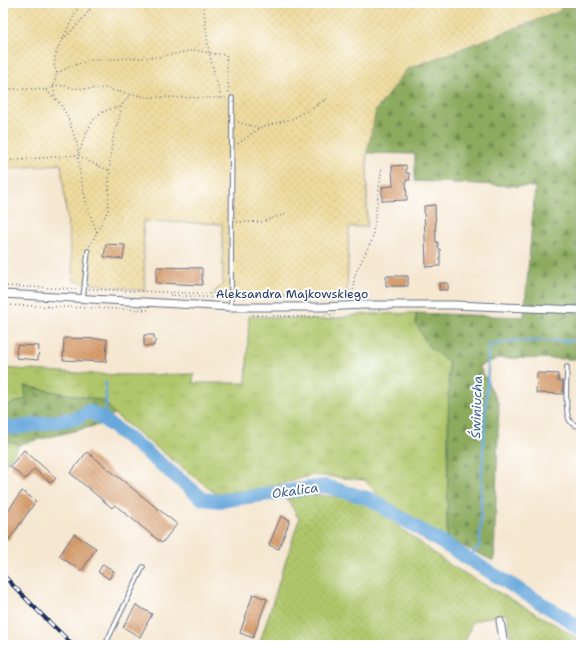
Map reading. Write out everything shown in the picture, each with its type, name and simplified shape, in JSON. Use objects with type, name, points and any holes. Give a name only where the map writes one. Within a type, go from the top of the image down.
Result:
[{"type":"street","name":"Aleksandra Majkowskiego","points":[[3,294],[230,306],[316,307],[352,305],[455,305],[581,310]]},
{"type":"street","points":[[500,621],[504,645]]},
{"type":"lane","points":[[230,306],[232,98]]},
{"type":"lane","points":[[83,299],[88,251]]},
{"type":"lane","points":[[567,367],[567,413],[570,422],[581,427]]},
{"type":"lane","points":[[105,645],[143,567]]},
{"type":"path","points":[[80,3],[56,53],[54,66],[57,73],[53,86],[55,96],[67,115],[77,144],[79,168],[87,207],[97,232]]},
{"type":"path","points":[[62,41],[79,23],[94,3]]},
{"type":"path","points":[[203,3],[209,53],[221,98]]},
{"type":"path","points":[[3,89],[46,90],[53,86],[60,85],[88,89],[106,88],[147,97],[229,98],[226,55],[195,50],[158,57],[92,60],[74,65],[57,73]]},
{"type":"path","points":[[46,90],[61,104]]},
{"type":"path","points":[[78,155],[94,119],[103,112],[121,106],[131,94]]},
{"type":"path","points":[[232,148],[259,128],[294,118],[327,99]]},
{"type":"path","points":[[88,251],[108,210],[110,157],[121,106]]},
{"type":"path","points":[[232,121],[259,128]]},
{"type":"path","points":[[3,161],[78,155],[92,164],[110,171]]},
{"type":"path","points":[[352,305],[354,280],[372,240],[382,166]]},
{"type":"path","points":[[231,222],[261,222],[286,214]]},
{"type":"green space","points":[[565,3],[581,3],[581,359],[500,358],[479,366],[499,404],[494,561],[447,539],[449,362],[428,346],[416,323],[416,313],[524,317],[535,187],[415,181],[415,154],[367,153],[375,110],[407,69],[558,12]]},
{"type":"green space","points":[[416,313],[416,323],[428,346],[449,362],[447,539],[379,496],[365,480],[313,475],[262,489],[215,493],[114,414],[104,401],[25,386],[26,399],[11,404],[3,409],[3,368],[70,373],[138,375],[194,374],[193,383],[246,383],[249,316],[324,320],[364,314]]},
{"type":"green space","points":[[24,386],[104,401],[114,414],[103,424],[20,444],[3,441],[3,409],[11,404],[26,399]]},
{"type":"green space","points":[[3,441],[20,444],[3,468]]},
{"type":"green space","points":[[303,494],[362,499],[450,565],[558,626],[581,641],[581,645],[512,645],[507,614],[472,622],[464,645],[259,645],[299,519],[286,497]]},
{"type":"sand","points":[[3,3],[565,3],[558,12],[407,69],[376,110],[367,153],[367,227],[349,227],[347,296],[213,293],[223,284],[222,224],[143,221],[145,291],[74,281],[61,164],[3,169]]},
{"type":"building","points":[[406,165],[406,173],[409,173],[410,180],[406,180],[407,200],[382,201],[382,187],[393,186],[392,166]]},
{"type":"building","points":[[435,205],[436,242],[438,242],[438,249],[440,249],[440,266],[426,267],[424,206]]},
{"type":"building","points":[[106,244],[125,245],[123,259],[104,257]]},
{"type":"building","points":[[157,267],[202,268],[202,285],[156,283]]},
{"type":"building","points":[[386,276],[408,276],[408,286],[386,286]]},
{"type":"building","points":[[439,283],[448,283],[448,290],[439,290]]},
{"type":"building","points":[[144,335],[154,335],[154,339],[156,341],[154,346],[144,346]]},
{"type":"building","points":[[64,338],[107,339],[106,362],[63,360]]},
{"type":"building","points":[[17,345],[39,346],[38,360],[16,358]]},
{"type":"building","points":[[537,373],[558,374],[558,381],[563,381],[563,394],[536,393]]},
{"type":"building","points":[[24,450],[56,478],[51,483],[34,469],[25,479],[10,466]]},
{"type":"building","points":[[87,452],[177,524],[162,543],[115,505],[112,508],[70,473]]},
{"type":"building","points":[[22,491],[36,501],[8,541],[3,537],[3,518]]},
{"type":"building","points":[[281,516],[290,520],[279,549],[269,545]]},
{"type":"building","points":[[74,534],[96,548],[82,571],[59,556]]},
{"type":"building","points":[[103,564],[114,571],[109,579],[98,572]]},
{"type":"building","points":[[253,594],[267,599],[253,638],[240,633]]},
{"type":"building","points":[[136,605],[152,614],[140,637],[123,627]]},
{"type":"waterway","name":"Świniucha","points":[[468,559],[480,545],[488,346],[512,341],[581,341]]},
{"type":"waterway","points":[[106,382],[106,422]]},
{"type":"waterway","name":"Okalica","points":[[3,426],[15,428],[77,418],[89,411],[103,419],[145,451],[203,499],[219,501],[325,486],[370,499],[564,617],[581,630]]},
{"type":"railway","points":[[3,575],[73,645]]}]
